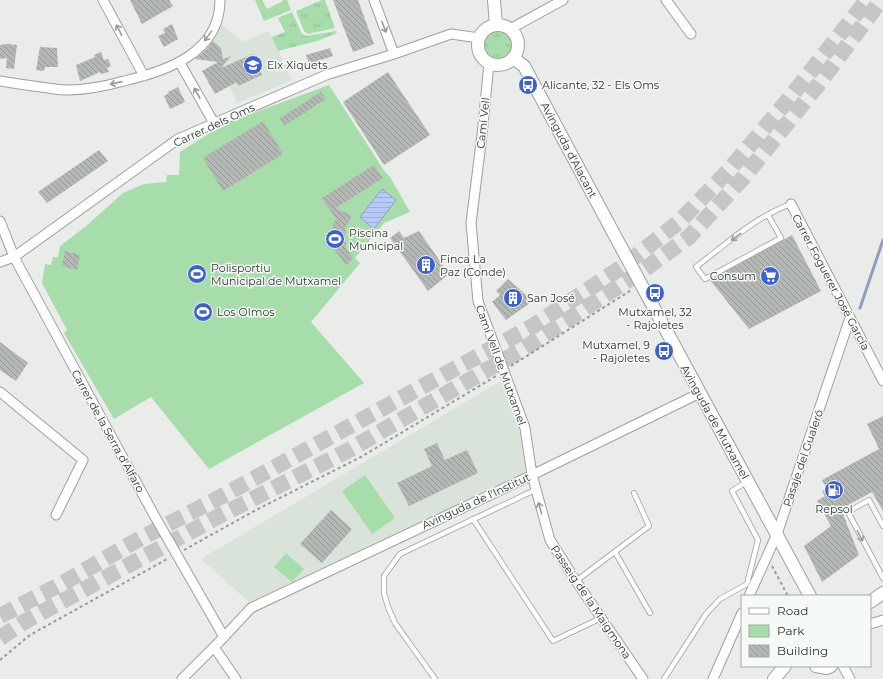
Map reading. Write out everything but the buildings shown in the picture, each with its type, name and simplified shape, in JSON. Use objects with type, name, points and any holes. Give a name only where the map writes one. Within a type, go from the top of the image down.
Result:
[{"type":"street","points":[[104,0],[144,76]]},
{"type":"street","points":[[0,81],[66,90],[108,85],[144,76],[180,63],[191,55],[208,38],[218,19],[220,0]]},
{"type":"street","points":[[374,0],[394,54]]},
{"type":"street","points":[[494,0],[496,25]]},
{"type":"street","points":[[510,29],[563,0]]},
{"type":"street","points":[[666,0],[691,34]]},
{"type":"street","points":[[496,25],[501,25],[510,29],[515,35],[517,41],[516,53],[513,58],[502,65],[496,65],[484,60],[478,50],[479,38],[486,29],[496,25]]},
{"type":"street","name":"Carrer dels Oms","points":[[0,262],[14,257],[178,139],[326,75],[394,54],[451,34],[479,38]]},
{"type":"street","name":"Avinguda d'Alacant","points":[[513,58],[524,66],[620,247]]},
{"type":"street","points":[[180,63],[214,123]]},
{"type":"street","name":"Camí Vell","points":[[476,183],[489,63]]},
{"type":"street","name":"Camí Vell de Mutxamel","points":[[476,183],[471,223],[478,300],[525,428],[532,475]]},
{"type":"street","name":"Carrer Foguerer José García","points":[[791,204],[883,381]]},
{"type":"street","name":"Carrer de la Serra d'Alfaro","points":[[0,221],[14,257],[176,554],[224,637]]},
{"type":"street","name":"Avinguda de Mutxamel","points":[[620,247],[809,595]]},
{"type":"street","name":"Pasaje del Gualeró","points":[[749,595],[776,534],[850,318]]},
{"type":"street","points":[[0,392],[83,460],[56,515]]},
{"type":"street","name":"Avinguda de l'Institut","points":[[224,637],[251,608],[532,475],[700,393]]},
{"type":"street","name":"Passeig de la Maigmona","points":[[532,475],[550,540],[643,679]]},
{"type":"street","points":[[871,601],[883,593]]},
{"type":"street","points":[[713,679],[741,615]]},
{"type":"street","points":[[871,624],[883,620]]},
{"type":"street","points":[[182,679],[224,637]]},
{"type":"street","points":[[214,647],[236,679]]},
{"type":"street","points":[[774,679],[784,667]]},
{"type":"street","points":[[844,667],[850,679]]},
{"type":"lane","points":[[768,215],[781,238],[705,279],[696,267],[760,219],[768,215],[791,204]]},
{"type":"lane","points":[[664,679],[706,614],[720,599],[747,584],[758,540],[732,491],[748,481]]},
{"type":"lane","points":[[435,679],[395,623],[384,593],[384,576],[400,554],[535,490]]},
{"type":"lane","points":[[576,581],[649,526],[634,493]]},
{"type":"lane","points":[[883,526],[869,500],[848,512],[883,578]]},
{"type":"lane","points":[[473,519],[553,641],[601,618]]},
{"type":"lane","points":[[615,552],[650,613]]},
{"type":"path","points":[[0,660],[30,635],[256,510],[361,457],[504,371],[641,285]]},
{"type":"shaded area","name":"Elx Xiquets","points":[[221,24],[243,42],[269,31],[292,80],[237,103],[221,67],[221,63],[212,61],[212,56],[199,54],[212,40]]},
{"type":"shaded area","points":[[504,379],[521,436],[526,476],[250,603],[201,559]]},
{"type":"green space","points":[[255,0],[262,0],[267,9],[283,0],[287,0],[291,10],[264,21]]},
{"type":"green space","points":[[325,0],[335,28],[308,34],[304,31],[296,11]]},
{"type":"green space","points":[[292,12],[302,34],[306,36],[336,31],[337,33],[317,41],[278,51],[272,37],[285,32],[278,18]]},
{"type":"green space","points":[[498,29],[509,34],[514,45],[509,56],[498,61],[487,56],[482,45],[487,34]]},
{"type":"green space","name":"Polisportiu Municipal de Mutxamel","points":[[329,85],[385,172],[390,177],[410,212],[384,223],[355,258],[360,263],[311,322],[364,383],[209,469],[151,397],[114,419],[64,333],[67,330],[42,283],[45,264],[51,265],[53,257],[58,257],[60,246],[85,227],[123,193],[144,184],[166,182],[167,175],[179,175],[180,152],[205,136],[237,119]]},
{"type":"green space","points":[[365,475],[395,518],[372,534],[342,491]]},
{"type":"green space","points":[[286,553],[304,569],[292,582],[274,567]]},
{"type":"water","points":[[382,189],[396,200],[374,229],[360,217]]},
{"type":"waterway","points":[[860,308],[883,240]]},
{"type":"tunnel","points":[[0,616],[533,326],[622,267],[679,222],[729,170],[788,100],[867,0]]},
{"type":"tunnel","points":[[0,638],[24,622],[223,514],[349,450],[523,349],[645,269],[689,237],[744,177],[818,85],[881,0]]},
{"type":"place","name":"Elx Xiquets","points":[[253,65]]},
{"type":"place","name":"Alicante, 32 - Els Oms","points":[[528,85]]},
{"type":"place","name":"Piscina Municipal","points":[[335,239]]},
{"type":"place","name":"Finca La Paz (Conde)","points":[[426,265]]},
{"type":"place","name":"Polisportiu Municipal de Mutxamel","points":[[197,274]]},
{"type":"place","name":"Consum","points":[[770,276]]},
{"type":"place","name":"Mutxamel, 32 - Rajoletes","points":[[655,293]]},
{"type":"place","name":"San José","points":[[513,298]]},
{"type":"place","name":"Los Olmos","points":[[203,312]]},
{"type":"place","name":"Mutxamel, 9 - Rajoletes","points":[[664,351]]},
{"type":"place","name":"Repsol","points":[[834,490]]}]
